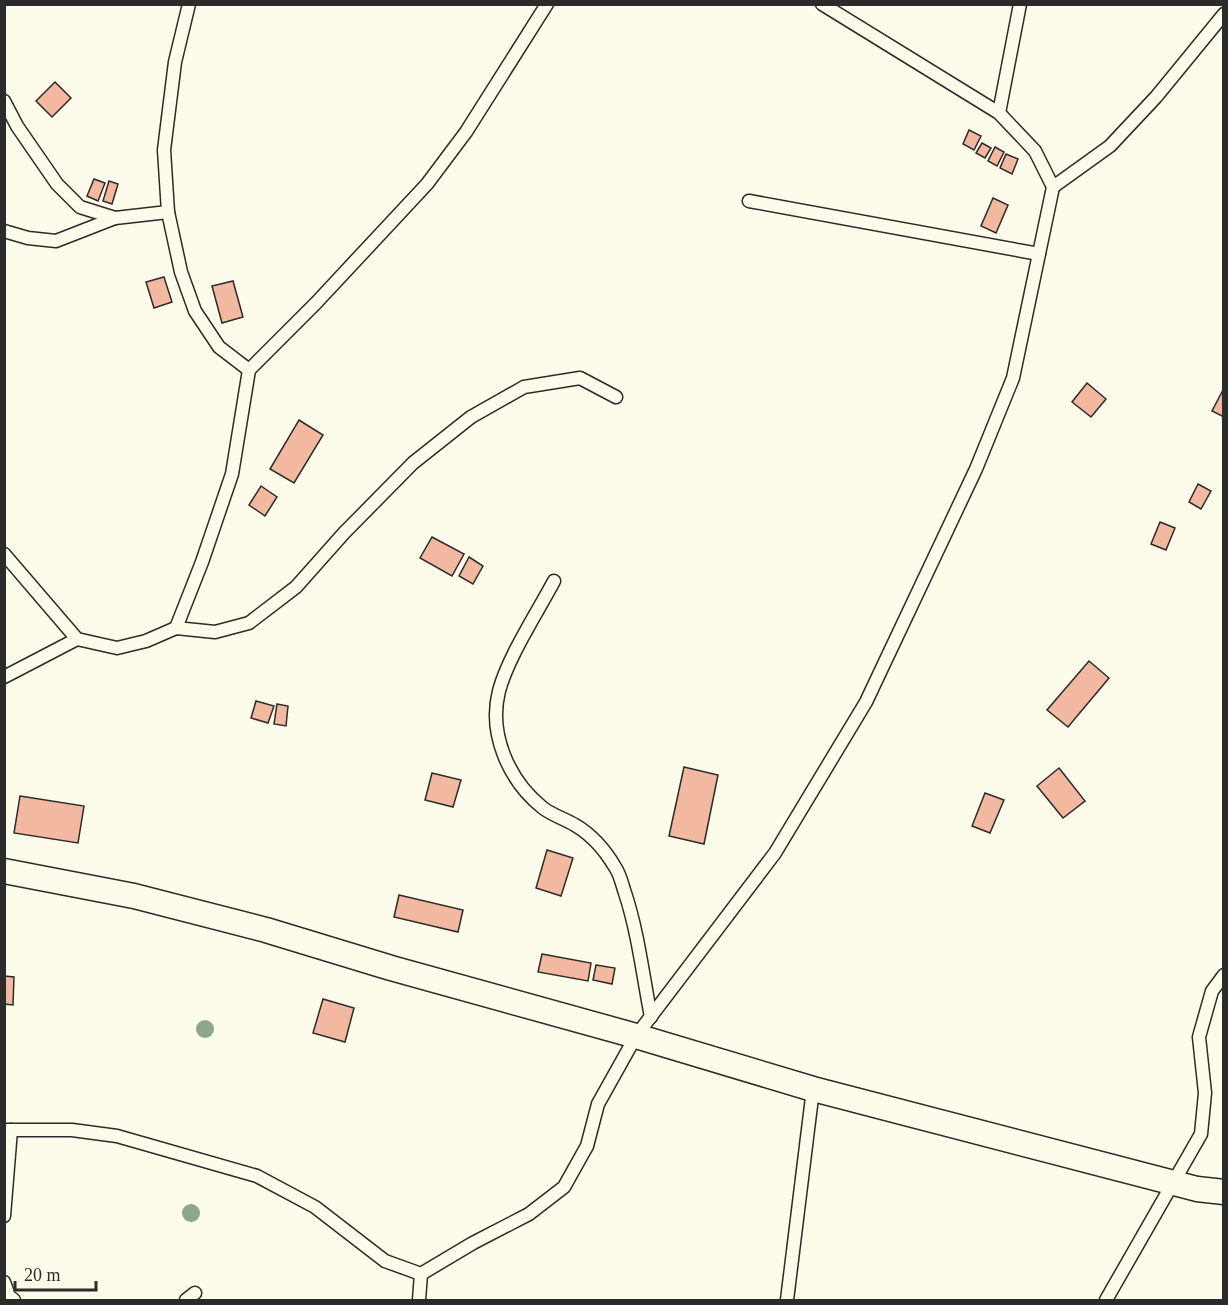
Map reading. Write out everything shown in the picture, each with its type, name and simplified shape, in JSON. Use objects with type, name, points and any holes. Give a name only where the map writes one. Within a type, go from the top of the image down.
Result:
[{"type":"street","points":[[4,871],[134,896],[266,930],[813,1089],[1197,1189],[1224,1192]]},
{"type":"lane","points":[[189,4],[175,62],[164,150],[168,212],[181,272],[195,311],[219,347],[249,370]]},
{"type":"lane","points":[[176,628],[202,562],[232,474],[249,370],[316,303],[427,184],[466,132],[547,4]]},
{"type":"lane","points":[[421,1274],[473,1243],[529,1214],[564,1187],[587,1146],[598,1104],[636,1036],[775,853],[866,702],[975,469],[1013,378],[1053,187],[1035,151],[999,113],[822,4]]},
{"type":"lane","points":[[999,113],[1020,4]]},
{"type":"lane","points":[[1053,187],[1110,146],[1156,97],[1224,14]]},
{"type":"lane","points":[[4,101],[16,126],[57,184],[80,207],[115,218]]},
{"type":"lane","points":[[750,201],[1039,254]]},
{"type":"lane","points":[[4,231],[28,238],[56,241],[115,218],[168,212]]},
{"type":"lane","points":[[4,554],[77,639],[117,648],[146,641],[176,628],[215,632],[249,623],[296,587],[344,533],[413,462],[471,417],[524,387],[580,378],[615,397]]},
{"type":"lane","points":[[554,581],[508,667],[499,692],[496,717],[499,744],[510,769],[525,792],[544,810],[576,825],[598,842],[617,869],[630,908],[651,1017]]},
{"type":"lane","points":[[4,677],[77,639]]},
{"type":"lane","points":[[1106,1300],[1201,1134],[1205,1093],[1199,1036],[1212,991],[1224,975]]},
{"type":"lane","points":[[787,1300],[813,1089]]},
{"type":"lane","points":[[4,1216],[8,1130],[72,1130],[117,1136],[257,1176],[315,1207],[385,1261],[421,1274]]},
{"type":"lane","points":[[419,1300],[421,1274]]},
{"type":"lane","points":[[4,1281],[9,1296],[14,1300]]},
{"type":"building","points":[[55,82],[71,98],[52,117],[36,101]]},
{"type":"building","points":[[969,130],[981,136],[974,150],[963,144]]},
{"type":"building","points":[[982,143],[991,148],[985,158],[976,153]]},
{"type":"building","points":[[995,147],[1004,152],[997,166],[988,161]]},
{"type":"building","points":[[1006,154],[1018,159],[1012,174],[1000,168]]},
{"type":"building","points":[[94,179],[105,183],[98,201],[87,196]]},
{"type":"building","points":[[109,181],[118,184],[112,204],[103,201]]},
{"type":"building","points":[[993,198],[1008,205],[996,233],[981,226]]},
{"type":"building","points":[[164,277],[172,302],[154,308],[146,282]]},
{"type":"building","points":[[233,281],[243,317],[222,323],[212,286]]},
{"type":"building","points":[[1087,383],[1106,399],[1091,417],[1072,402]]},
{"type":"building","points":[[1224,388],[1224,417],[1212,411]]},
{"type":"building","points":[[299,420],[323,435],[294,483],[270,469]]},
{"type":"building","points":[[1198,484],[1211,491],[1201,509],[1189,502]]},
{"type":"building","points":[[261,486],[277,497],[265,516],[249,505]]},
{"type":"building","points":[[1160,522],[1175,528],[1166,550],[1151,544]]},
{"type":"building","points":[[432,537],[464,554],[452,576],[420,558]]},
{"type":"building","points":[[469,557],[483,566],[473,584],[459,576]]},
{"type":"building","points":[[1089,661],[1109,678],[1068,727],[1047,710]]},
{"type":"building","points":[[256,701],[274,706],[268,723],[251,718]]},
{"type":"building","points":[[277,704],[288,706],[286,726],[274,724]]},
{"type":"building","points":[[684,767],[718,775],[704,844],[669,836]]},
{"type":"building","points":[[1059,768],[1085,801],[1063,818],[1037,786]]},
{"type":"building","points":[[432,773],[461,780],[453,807],[425,800]]},
{"type":"building","points":[[985,793],[1004,800],[990,833],[972,826]]},
{"type":"building","points":[[20,796],[84,806],[78,843],[14,833]]},
{"type":"building","points":[[547,850],[573,858],[561,896],[536,888]]},
{"type":"building","points":[[399,895],[463,910],[458,932],[394,917]]},
{"type":"building","points":[[542,954],[591,963],[588,981],[538,972]]},
{"type":"building","points":[[596,965],[615,968],[612,984],[593,980]]},
{"type":"building","points":[[4,976],[14,977],[13,1005],[4,1004]]},
{"type":"building","points":[[323,999],[354,1008],[345,1042],[313,1033]]}]
